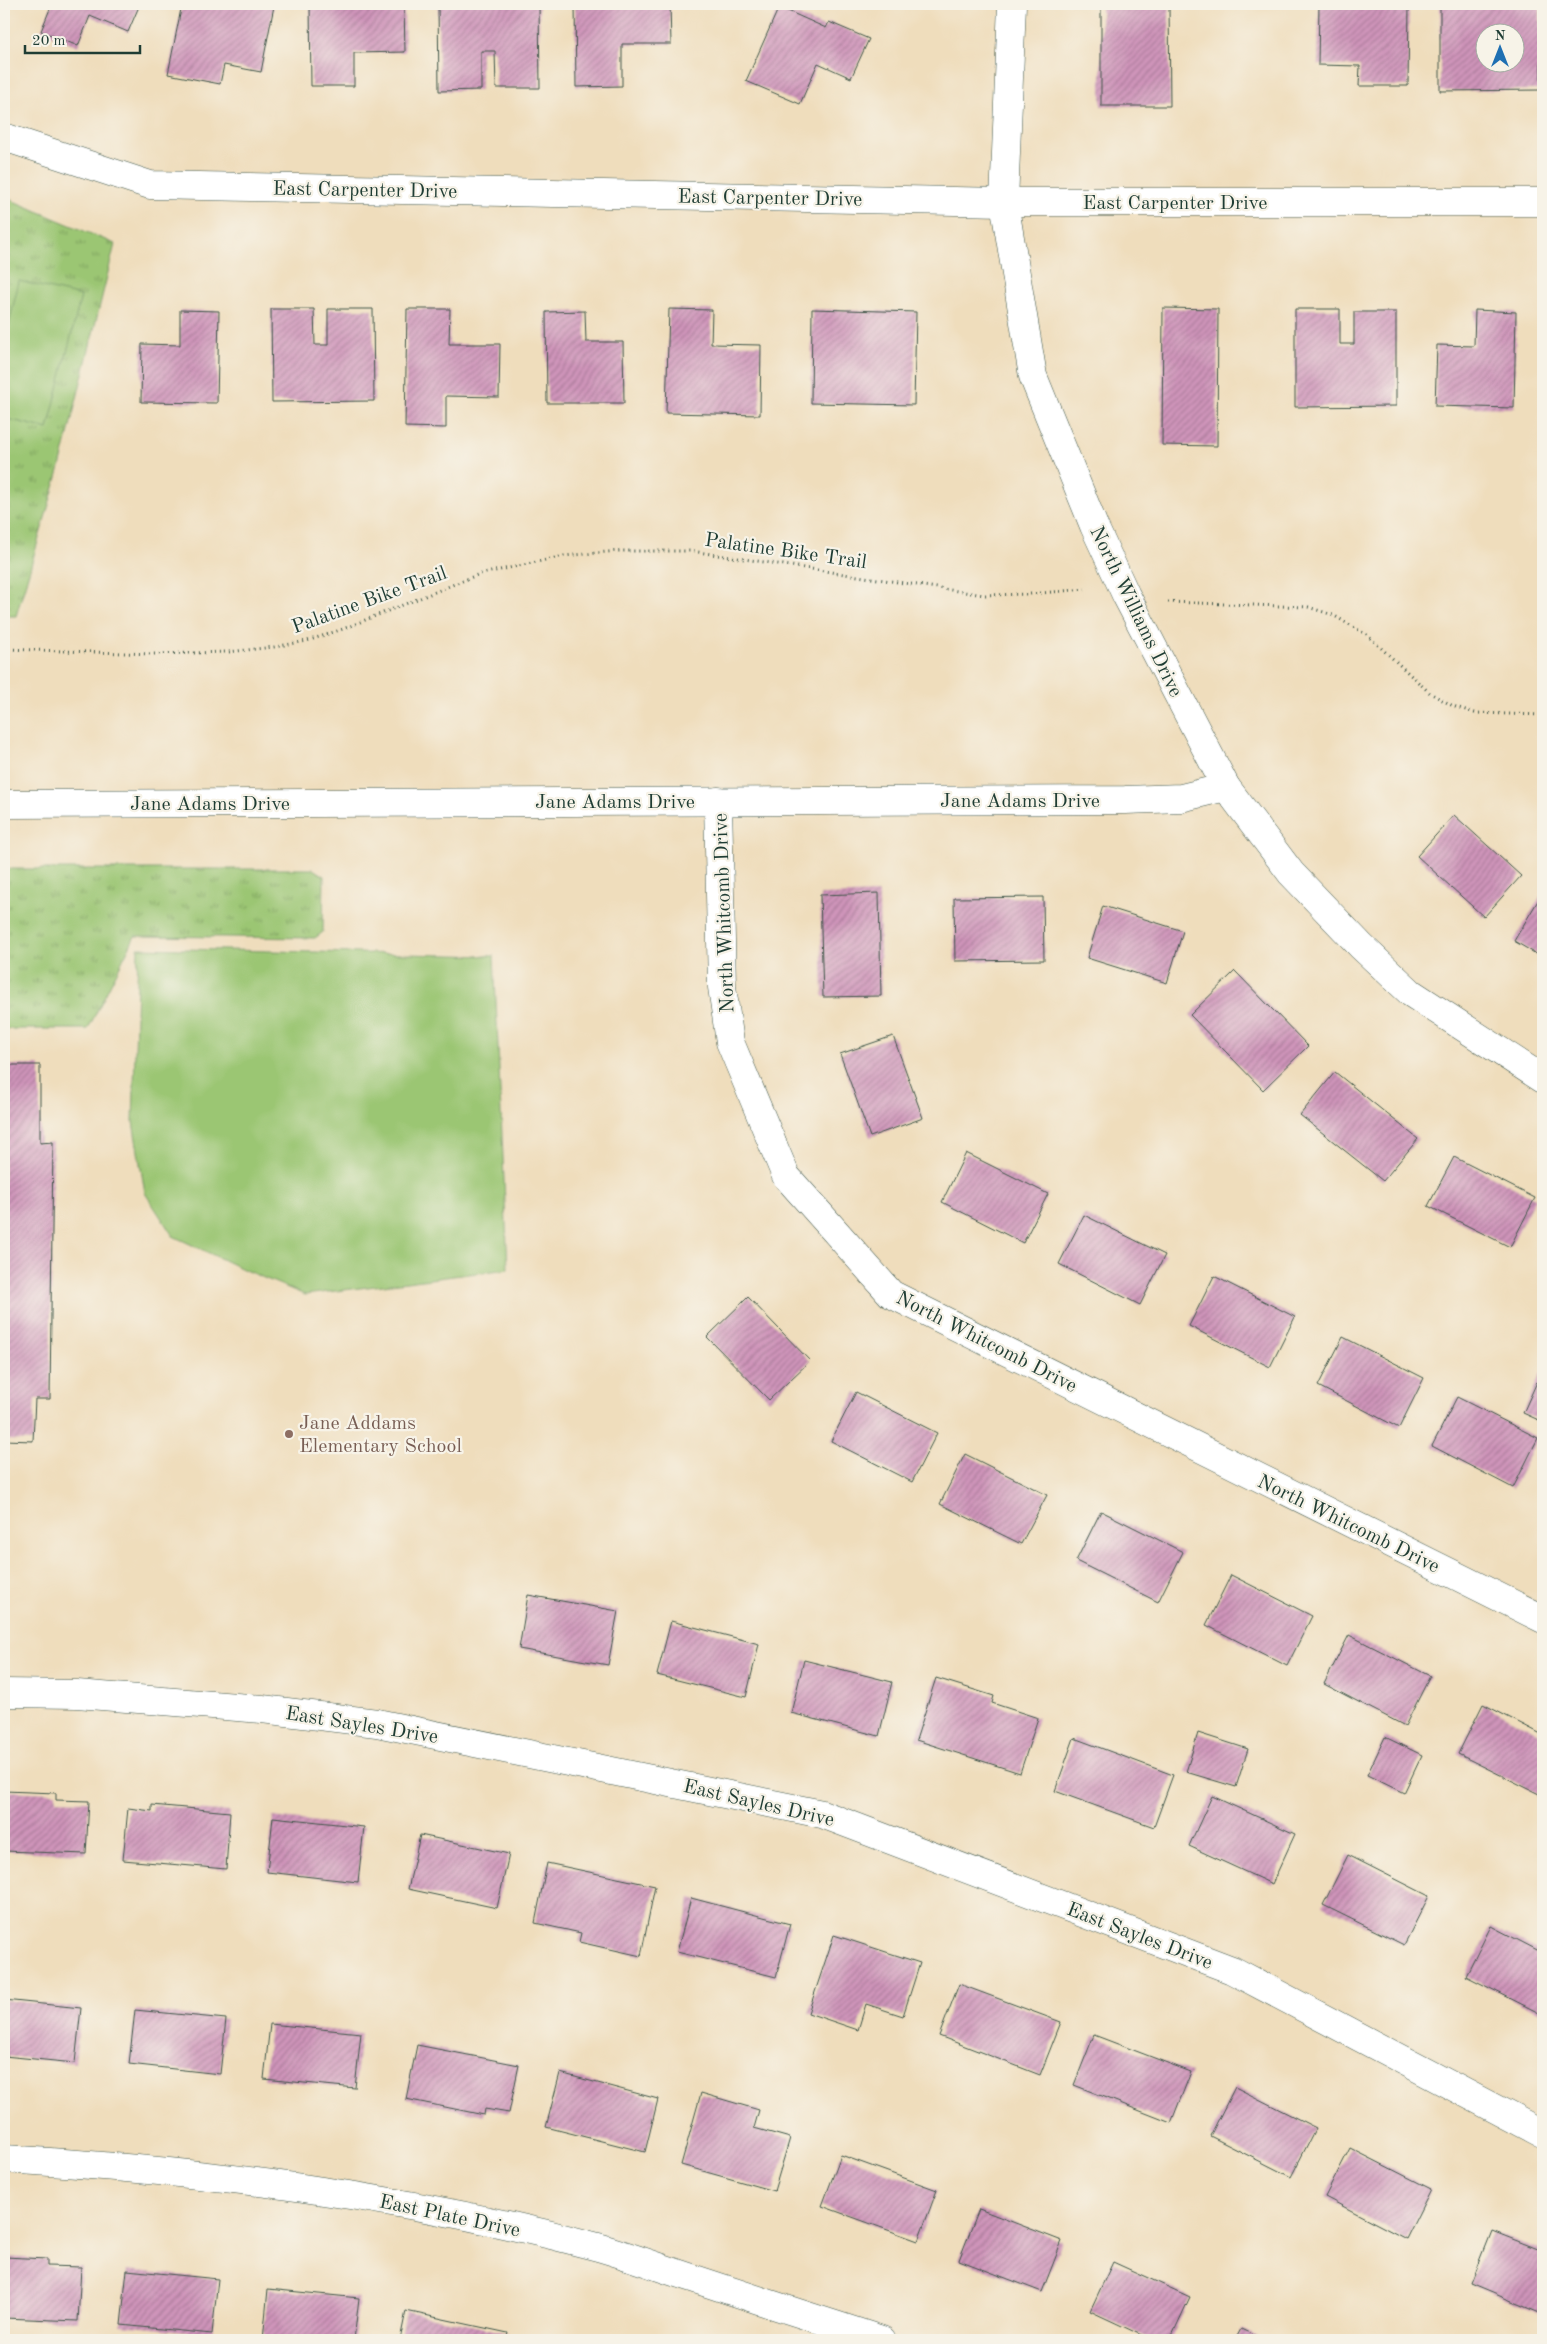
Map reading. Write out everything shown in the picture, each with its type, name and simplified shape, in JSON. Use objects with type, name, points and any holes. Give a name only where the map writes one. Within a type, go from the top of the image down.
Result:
[{"type":"street","name":"North Williams Drive","points":[[1012,4],[1004,202],[1033,376],[1094,526],[1126,595],[1226,787],[1291,873],[1361,946],[1404,986],[1543,1079]]},
{"type":"street","name":"East Carpenter Drive","points":[[4,137],[150,185],[1004,202],[1543,202]]},
{"type":"street","name":"Jane Adams Drive","points":[[4,804],[1134,800],[1181,798],[1226,787]]},
{"type":"street","name":"North Whitcomb Drive","points":[[718,801],[722,987],[730,1042],[786,1176],[891,1294],[1543,1619]]},
{"type":"street","name":"East Sayles Drive","points":[[4,1693],[77,1694],[262,1708],[377,1723],[822,1814],[1232,1970],[1543,2134]]},
{"type":"street","name":"East Plate Drive","points":[[4,2158],[97,2164],[225,2176],[328,2191],[471,2217],[599,2248],[882,2340]]},
{"type":"path","name":"Palatine Bike Trail","points":[[4,649],[153,654],[228,652],[274,647],[307,641],[343,629],[477,575],[564,556],[618,551],[691,551],[984,595],[1030,594],[1080,588],[1172,602],[1308,607],[1333,615],[1367,635],[1430,693],[1453,706],[1475,714],[1543,715]]},
{"type":"green space","points":[[4,197],[115,244],[60,467],[16,616],[4,616]]},
{"type":"green space","points":[[19,281],[81,296],[48,429],[4,418],[4,346]]},
{"type":"green space","points":[[4,869],[313,869],[324,876],[323,932],[315,938],[135,936],[88,1029],[4,1029]]},
{"type":"green space","points":[[138,948],[494,956],[508,1269],[305,1295],[247,1271],[173,1236],[145,1193],[133,1122]]},
{"type":"building","points":[[52,4],[140,4],[128,32],[90,16],[78,46],[41,31]]},
{"type":"building","points":[[182,4],[274,6],[261,72],[224,65],[220,84],[168,74]]},
{"type":"building","points":[[310,4],[404,4],[405,52],[354,53],[354,86],[311,86]]},
{"type":"building","points":[[438,4],[539,4],[540,88],[496,88],[495,51],[481,51],[481,90],[439,91]]},
{"type":"building","points":[[575,4],[670,4],[671,44],[622,44],[622,86],[576,87]]},
{"type":"building","points":[[1101,4],[1169,4],[1170,106],[1101,106]]},
{"type":"building","points":[[1319,4],[1409,4],[1408,86],[1359,86],[1360,66],[1318,65]]},
{"type":"building","points":[[1440,4],[1540,4],[1541,90],[1440,91]]},
{"type":"building","points":[[779,7],[826,28],[829,22],[869,39],[851,78],[818,63],[800,104],[746,81]]},
{"type":"building","points":[[1163,308],[1218,309],[1217,446],[1162,445]]},
{"type":"building","points":[[271,309],[314,309],[315,345],[328,345],[328,309],[373,309],[374,401],[272,402]]},
{"type":"building","points":[[407,309],[450,309],[449,344],[500,344],[499,397],[446,396],[446,428],[405,427]]},
{"type":"building","points":[[669,309],[712,310],[711,344],[761,345],[760,415],[666,413]]},
{"type":"building","points":[[812,309],[916,312],[914,405],[811,403]]},
{"type":"building","points":[[1295,309],[1340,309],[1340,344],[1354,344],[1354,312],[1396,312],[1396,406],[1295,407]]},
{"type":"building","points":[[180,310],[219,311],[217,403],[141,402],[142,344],[180,345]]},
{"type":"building","points":[[1475,310],[1516,312],[1514,408],[1435,406],[1437,345],[1474,346]]},
{"type":"building","points":[[585,311],[586,342],[623,342],[624,403],[547,403],[546,312]]},
{"type":"building","points":[[1454,815],[1521,876],[1484,917],[1417,856]]},
{"type":"building","points":[[1543,892],[1543,958],[1514,941]]},
{"type":"building","points":[[879,893],[881,996],[823,997],[820,895]]},
{"type":"building","points":[[1043,897],[1044,960],[955,961],[954,898]]},
{"type":"building","points":[[1103,906],[1183,931],[1167,983],[1087,958]]},
{"type":"building","points":[[1235,971],[1308,1046],[1263,1090],[1190,1015]]},
{"type":"building","points":[[893,1036],[923,1118],[870,1137],[840,1054]]},
{"type":"building","points":[[4,1065],[40,1065],[40,1143],[53,1142],[50,1399],[35,1399],[33,1441],[4,1440]]},
{"type":"building","points":[[1335,1072],[1418,1139],[1383,1181],[1300,1115]]},
{"type":"building","points":[[966,1153],[1048,1194],[1023,1243],[942,1202]]},
{"type":"building","points":[[1454,1157],[1535,1198],[1510,1247],[1428,1206]]},
{"type":"building","points":[[1084,1215],[1165,1255],[1140,1305],[1059,1264]]},
{"type":"building","points":[[1214,1276],[1295,1317],[1270,1367],[1189,1326]]},
{"type":"building","points":[[748,1297],[810,1361],[769,1400],[707,1337]]},
{"type":"building","points":[[1343,1337],[1424,1378],[1399,1428],[1318,1386]]},
{"type":"building","points":[[1541,1373],[1543,1374],[1543,1422],[1523,1413]]},
{"type":"building","points":[[856,1392],[937,1433],[912,1482],[831,1441]]},
{"type":"building","points":[[1457,1397],[1538,1438],[1513,1488],[1432,1446]]},
{"type":"building","points":[[965,1454],[1047,1495],[1021,1544],[940,1504]]},
{"type":"building","points":[[1101,1511],[1183,1552],[1158,1602],[1076,1561]]},
{"type":"building","points":[[1231,1575],[1312,1616],[1287,1666],[1206,1625]]},
{"type":"building","points":[[528,1595],[618,1611],[608,1665],[519,1649]]},
{"type":"building","points":[[671,1621],[759,1644],[746,1697],[657,1675]]},
{"type":"building","points":[[1349,1635],[1430,1676],[1405,1726],[1324,1684]]},
{"type":"building","points":[[804,1660],[892,1682],[879,1736],[791,1713]]},
{"type":"building","points":[[936,1678],[994,1696],[992,1703],[1038,1718],[1020,1773],[916,1740]]},
{"type":"building","points":[[1483,1704],[1543,1735],[1543,1786],[1539,1794],[1458,1754]]},
{"type":"building","points":[[1198,1733],[1248,1749],[1236,1787],[1186,1772]]},
{"type":"building","points":[[1385,1737],[1422,1755],[1404,1793],[1367,1775]]},
{"type":"building","points":[[1074,1738],[1173,1775],[1154,1827],[1055,1791]]},
{"type":"building","points":[[4,1791],[56,1793],[56,1800],[89,1801],[86,1854],[4,1851]]},
{"type":"building","points":[[1212,1796],[1295,1834],[1272,1884],[1189,1846]]},
{"type":"building","points":[[152,1805],[230,1812],[226,1869],[123,1860],[128,1808],[152,1811]]},
{"type":"building","points":[[273,1817],[364,1827],[358,1882],[267,1872]]},
{"type":"building","points":[[420,1835],[509,1854],[497,1908],[408,1889]]},
{"type":"building","points":[[1348,1855],[1429,1896],[1404,1945],[1323,1905]]},
{"type":"building","points":[[547,1863],[655,1886],[641,1956],[579,1942],[581,1933],[535,1923]]},
{"type":"building","points":[[691,1898],[790,1924],[776,1977],[677,1952]]},
{"type":"building","points":[[1491,1926],[1543,1953],[1543,2015],[1466,1976]]},
{"type":"building","points":[[834,1935],[920,1963],[903,2016],[866,2004],[858,2030],[808,2013]]},
{"type":"building","points":[[959,1984],[1061,2022],[1040,2075],[939,2036]]},
{"type":"building","points":[[4,2000],[81,2008],[75,2063],[4,2056]]},
{"type":"building","points":[[135,2010],[226,2019],[220,2074],[129,2064]]},
{"type":"building","points":[[270,2024],[361,2033],[355,2088],[264,2079]]},
{"type":"building","points":[[1094,2035],[1191,2072],[1171,2123],[1074,2085]]},
{"type":"building","points":[[417,2045],[519,2065],[509,2113],[485,2109],[484,2115],[406,2099]]},
{"type":"building","points":[[560,2073],[658,2099],[645,2152],[546,2127]]},
{"type":"building","points":[[1235,2087],[1316,2128],[1291,2177],[1210,2136]]},
{"type":"building","points":[[701,2093],[759,2110],[754,2128],[790,2138],[774,2191],[681,2165]]},
{"type":"building","points":[[1350,2148],[1431,2189],[1406,2239],[1325,2197]]},
{"type":"building","points":[[841,2155],[937,2190],[918,2241],[822,2206]]},
{"type":"building","points":[[979,2209],[1062,2241],[1042,2292],[959,2260]]},
{"type":"building","points":[[1492,2231],[1543,2251],[1543,2314],[1471,2284]]},
{"type":"building","points":[[4,2257],[47,2259],[47,2266],[81,2267],[78,2321],[4,2318]]},
{"type":"building","points":[[1113,2262],[1190,2297],[1170,2340],[1152,2340],[1090,2311]]},
{"type":"building","points":[[127,2270],[218,2279],[212,2334],[121,2325]]},
{"type":"building","points":[[268,2289],[359,2298],[354,2340],[263,2340]]},
{"type":"building","points":[[406,2311],[508,2333],[506,2340],[400,2340]]},
{"type":"building","points":[[1241,2329],[1264,2340],[1235,2340]]},
{"type":"place","name":"Jane Addams Elementary School","points":[[289,1434]]}]
